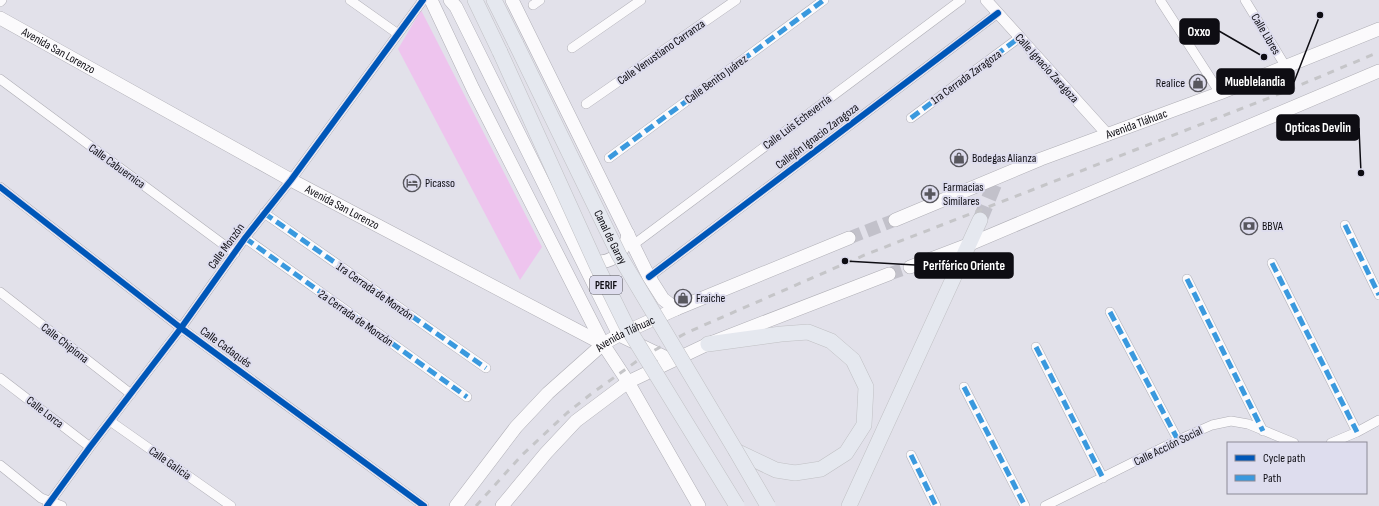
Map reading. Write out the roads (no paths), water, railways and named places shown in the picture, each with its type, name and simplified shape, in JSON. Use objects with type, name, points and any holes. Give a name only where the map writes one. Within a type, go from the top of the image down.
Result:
[{"type":"highway","name":"Canal de Garay","points":[[475,0],[593,258],[626,325],[737,506]]},
{"type":"highway","name":"Canal de Garay","points":[[494,0],[619,255],[768,506]]},
{"type":"highway","points":[[849,506],[980,220]]},
{"type":"highway","points":[[708,344],[781,334],[808,332],[831,341],[853,360],[866,387],[864,425],[846,453],[821,469],[795,473],[776,470],[736,451]]},
{"type":"main road","points":[[431,0],[473,89],[603,344],[628,382],[699,506]]},
{"type":"main road","points":[[450,0],[456,7],[619,335],[671,360]]},
{"type":"main road","points":[[512,0],[649,277],[663,299],[676,309]]},
{"type":"main road","name":"Avenida San Lorenzo","points":[[0,18],[291,180],[603,344]]},
{"type":"main road","name":"Avenida Tláhuac","points":[[895,220],[1041,159],[1220,93],[1379,29]]},
{"type":"main road","points":[[910,267],[970,244],[1379,71]]},
{"type":"main road","name":"Avenida Tláhuac","points":[[456,506],[516,427],[548,393],[603,344],[676,309],[849,238]]},
{"type":"main road","points":[[579,254],[599,263],[615,258],[627,241],[630,240]]},
{"type":"main road","points":[[502,506],[546,453],[576,421],[628,382],[671,360],[708,344],[889,274]]},
{"type":"street","points":[[350,0],[398,34]]},
{"type":"street","name":"Calle Monzón","points":[[49,504],[90,447],[181,328],[245,238],[291,180],[423,0]]},
{"type":"street","points":[[572,48],[641,0]]},
{"type":"street","name":"Calle Venustiano Carranza","points":[[586,104],[736,0]]},
{"type":"street","name":"Calle Benito Juárez","points":[[609,158],[824,0]]},
{"type":"street","name":"Calle Luis Echeverría","points":[[630,240],[961,0]]},
{"type":"street","name":"Calle Ignacio Zaragoza","points":[[987,0],[1108,135]]},
{"type":"street","points":[[1160,0],[1220,93]]},
{"type":"street","name":"Calle Libres","points":[[1245,0],[1286,67]]},
{"type":"street","name":"Callejón Ignacio Zaragoza","points":[[649,277],[998,13]]},
{"type":"street","name":"1ra Cerrada Zaragoza","points":[[911,118],[1020,37]]},
{"type":"street","name":"Calle Cabuernica","points":[[0,79],[235,253]]},
{"type":"street","name":"Calle Cadaqués","points":[[0,187],[181,328],[424,506]]},
{"type":"street","name":"1ra Cerrada de Monzón","points":[[264,214],[486,368]]},
{"type":"street","points":[[1345,225],[1379,295]]},
{"type":"street","name":"2a Cerrada de Monzón","points":[[245,238],[467,397]]},
{"type":"street","points":[[1272,263],[1357,432]]},
{"type":"street","points":[[1187,279],[1263,431]]},
{"type":"street","name":"Calle Chipiona","points":[[0,292],[130,394]]},
{"type":"street","points":[[1110,312],[1178,440]]},
{"type":"street","points":[[1036,347],[1103,478]]},
{"type":"street","name":"Calle Lorca","points":[[0,378],[90,447]]},
{"type":"street","points":[[964,387],[1025,506]]},
{"type":"street","points":[[1333,442],[1357,432],[1379,420]]},
{"type":"street","name":"Calle Galicia","points":[[110,421],[230,506]]},
{"type":"street","name":"Calle Acción Social","points":[[1046,506],[1178,440],[1212,425],[1231,421],[1248,424],[1291,442]]},
{"type":"street","points":[[911,455],[936,506]]},
{"type":"street","points":[[0,465],[49,504],[62,506]]},
{"type":"tunnel","points":[[980,220],[997,178]]},
{"type":"tunnel","points":[[849,238],[895,220]]},
{"type":"tunnel","points":[[889,274],[910,267]]},
{"type":"railway","points":[[476,506],[522,455],[567,413],[644,356],[686,333],[867,254],[1274,96],[1379,52]]},
{"type":"place","name":"Mueblelandia","points":[[1320,15]]},
{"type":"place","name":"Oxxo","points":[[1264,57]]},
{"type":"place","name":"Realice","points":[[1198,83]]},
{"type":"place","name":"Bodegas Alianza","points":[[959,158]]},
{"type":"place","name":"Opticas Devlin","points":[[1361,173]]},
{"type":"place","name":"Picasso","points":[[412,183]]},
{"type":"place","name":"Farmacias Similares","points":[[930,194]]},
{"type":"place","name":"BBVA","points":[[1249,226]]},
{"type":"place","name":"Periférico Oriente","points":[[845,261]]},
{"type":"place","name":"Fraiche","points":[[683,298]]}]
